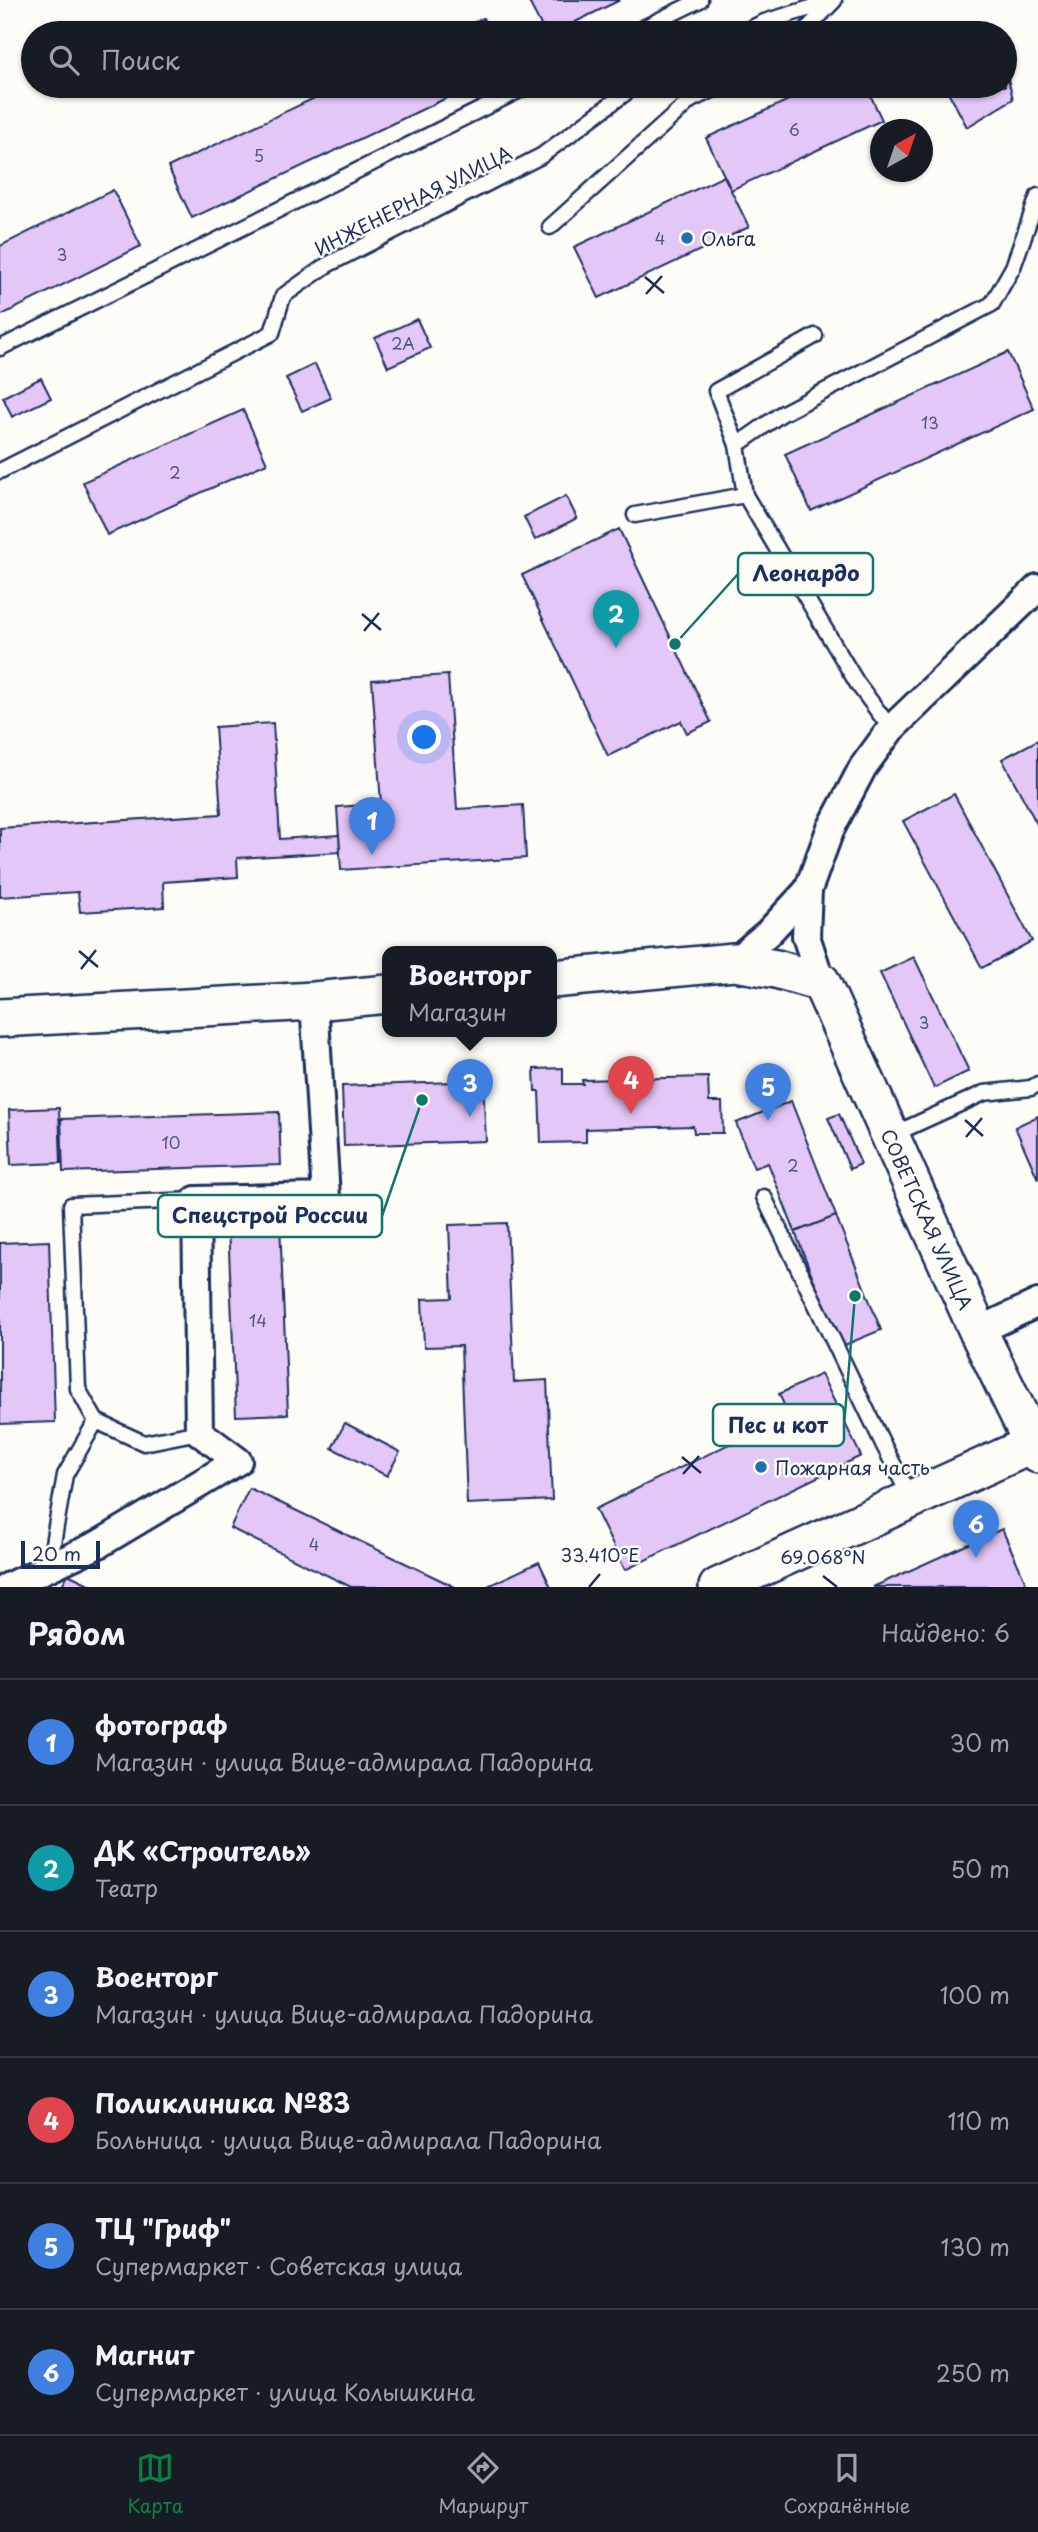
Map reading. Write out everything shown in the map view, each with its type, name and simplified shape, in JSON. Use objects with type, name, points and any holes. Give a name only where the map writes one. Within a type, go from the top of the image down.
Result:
[{"type":"street","points":[[821,982],[806,936],[808,890],[835,819],[863,767],[891,729],[1038,588]]},
{"type":"street","points":[[734,962],[769,932],[808,890]]},
{"type":"street","points":[[557,979],[734,962],[776,969],[821,982]]},
{"type":"street","name":"СОВЕТСКАЯ УЛИЦА","points":[[821,982],[978,1331],[1035,1449]]},
{"type":"street","points":[[0,1018],[314,1001],[382,995]]},
{"type":"street","points":[[6,1587],[99,1544],[238,1461],[199,1432],[196,1200],[326,1196],[314,1001]]},
{"type":"street","points":[[978,1331],[1038,1303]]},
{"type":"street","points":[[718,1587],[911,1499],[1035,1449]]},
{"type":"lane","points":[[657,21],[700,0]]},
{"type":"lane","points":[[767,21],[834,0]]},
{"type":"lane","points":[[814,21],[834,0]]},
{"type":"lane","points":[[0,348],[504,98]]},
{"type":"lane","name":"ИНЖЕНЕРНАЯ УЛИЦА","points":[[0,471],[272,333],[283,296],[327,265],[541,156],[619,98]]},
{"type":"lane","points":[[550,227],[695,98]]},
{"type":"lane","points":[[737,445],[781,414],[992,304],[1013,267],[1038,196]]},
{"type":"lane","points":[[815,336],[716,391],[737,445],[745,495],[857,683],[891,729]]},
{"type":"lane","points":[[635,514],[745,495]]},
{"type":"lane","points":[[891,1135],[984,1093],[1031,1088],[1038,1084]]},
{"type":"lane","points":[[764,1197],[911,1499]]},
{"type":"lane","points":[[196,1200],[71,1205],[78,1390],[96,1421],[144,1443],[199,1432]]},
{"type":"lane","points":[[49,1566],[65,1475],[96,1421]]},
{"type":"building","points":[[528,0],[620,0],[577,21],[539,21]]},
{"type":"building","points":[[315,98],[447,98],[192,218],[168,167]]},
{"type":"building","points":[[793,98],[872,98],[882,119],[870,119],[870,126],[731,190],[706,138]]},
{"type":"building","points":[[951,98],[1013,98],[1013,99],[967,127]]},
{"type":"building","points":[[724,176],[749,227],[599,298],[574,247]]},
{"type":"building","points":[[113,190],[141,246],[0,316],[0,246]]},
{"type":"building","points":[[417,319],[430,348],[388,367],[375,338]]},
{"type":"building","points":[[1008,352],[1034,409],[811,511],[785,454]]},
{"type":"building","points":[[315,364],[331,398],[302,411],[286,378]]},
{"type":"building","points":[[41,378],[51,398],[12,417],[3,397]]},
{"type":"building","points":[[243,410],[267,463],[107,535],[83,482]]},
{"type":"building","points":[[566,496],[577,518],[535,540],[524,517]]},
{"type":"building","points":[[619,529],[711,722],[687,733],[681,721],[608,756],[522,575]]},
{"type":"building","points":[[448,675],[457,809],[523,805],[526,858],[341,870],[337,807],[381,804],[372,680]]},
{"type":"building","points":[[273,723],[280,839],[339,835],[340,852],[237,858],[238,877],[163,882],[164,907],[80,912],[78,892],[0,897],[0,828],[221,814],[215,727]]},
{"type":"building","points":[[1038,740],[1038,826],[1002,759]]},
{"type":"building","points":[[954,794],[1032,941],[982,968],[903,821]]},
{"type":"building","points":[[914,957],[969,1071],[934,1088],[880,973]]},
{"type":"building","points":[[563,1068],[563,1084],[583,1084],[582,1080],[708,1077],[709,1102],[722,1102],[723,1133],[694,1133],[693,1126],[586,1129],[586,1142],[541,1143],[539,1091],[535,1091],[534,1069]]},
{"type":"building","points":[[483,1081],[486,1141],[344,1146],[342,1086]]},
{"type":"building","points":[[791,1101],[836,1216],[795,1232],[768,1163],[754,1168],[736,1123]]},
{"type":"building","points":[[59,1108],[61,1163],[11,1165],[9,1110]]},
{"type":"building","points":[[279,1112],[281,1165],[63,1172],[61,1119]]},
{"type":"building","points":[[839,1114],[861,1164],[850,1169],[828,1118]]},
{"type":"building","points":[[1038,1116],[1038,1179],[1015,1127]]},
{"type":"building","points":[[836,1216],[881,1330],[840,1347],[795,1232]]},
{"type":"building","points":[[280,1223],[288,1414],[236,1416],[228,1226]]},
{"type":"building","points":[[507,1223],[514,1382],[547,1380],[552,1500],[467,1504],[461,1346],[424,1347],[422,1299],[452,1298],[449,1225]]},
{"type":"building","points":[[49,1241],[55,1422],[0,1424],[0,1243]]},
{"type":"building","name":"Пожарная часть","points":[[821,1374],[861,1456],[625,1570],[595,1509],[789,1415],[779,1394]]},
{"type":"building","points":[[345,1423],[400,1452],[387,1476],[332,1448]]},
{"type":"building","points":[[249,1488],[455,1587],[351,1587],[230,1528]]},
{"type":"building","points":[[1002,1529],[1028,1587],[873,1587]]},
{"type":"building","points":[[539,1562],[551,1587],[486,1587]]},
{"type":"building","points":[[68,1574],[95,1587],[61,1587]]},
{"type":"place","name":"Ольга","points":[[687,238]]},
{"type":"place","name":"Леонардо","points":[[675,644]]},
{"type":"place","name":"ДК «Строитель»","points":[[616,648]]},
{"type":"place","name":"фотограф","points":[[372,855]]},
{"type":"place","name":"Спецстрой России","points":[[422,1100]]},
{"type":"place","name":"Поликлиника №83","points":[[631,1114]]},
{"type":"place","name":"Военторг","points":[[470,1117]]},
{"type":"place","name":"ТЦ \"Гриф\"","points":[[768,1121]]},
{"type":"place","name":"Пес и кот","points":[[855,1296]]},
{"type":"place","name":"Пожарная часть","points":[[761,1467]]},
{"type":"place","name":"Магнит","points":[[976,1558]]}]
